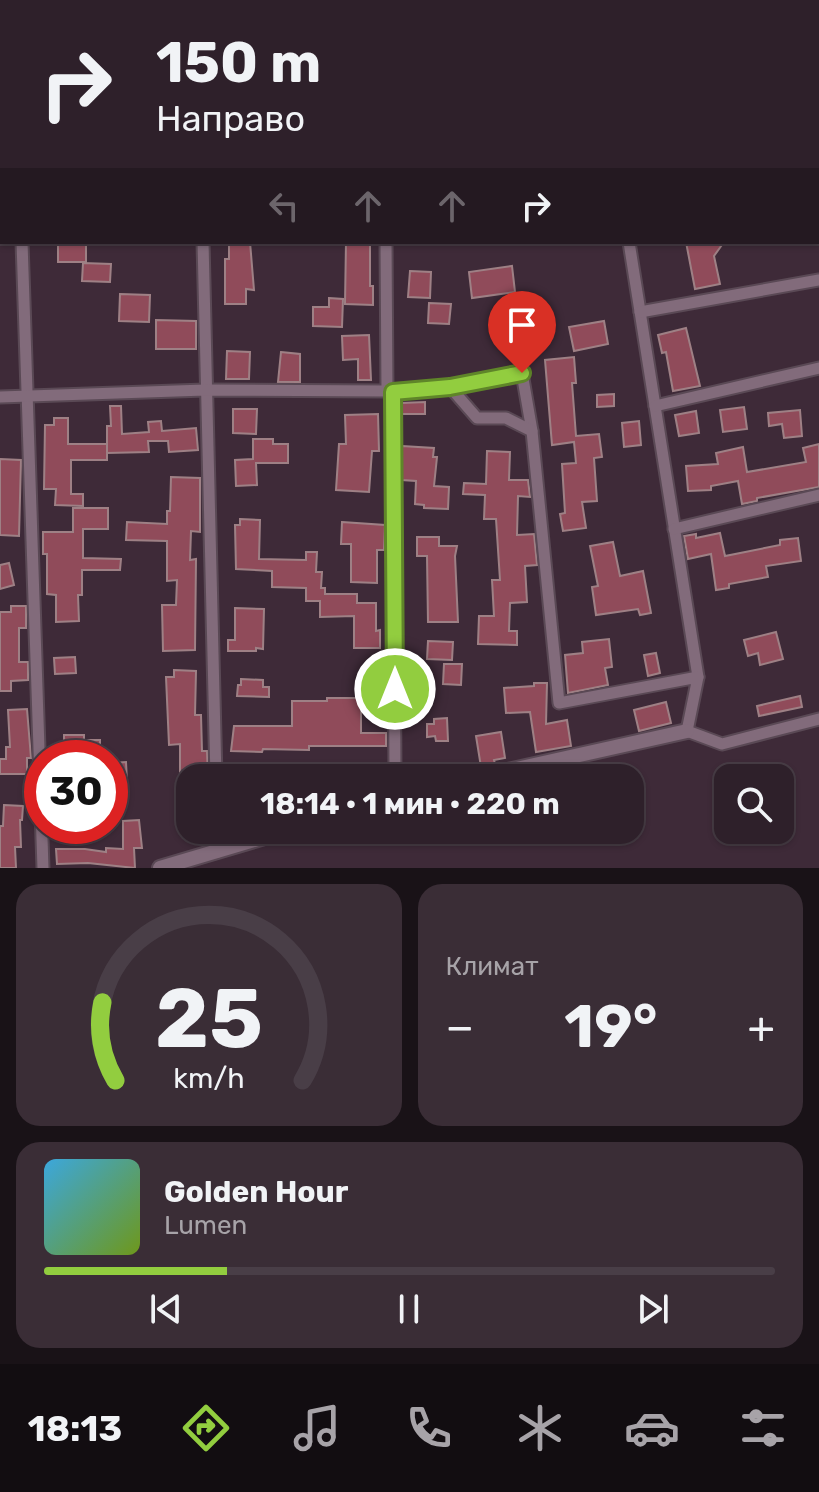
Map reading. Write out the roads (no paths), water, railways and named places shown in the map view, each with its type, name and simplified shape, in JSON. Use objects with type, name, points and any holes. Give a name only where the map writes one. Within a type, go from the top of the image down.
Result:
[{"type":"street","points":[[22,244],[43,868]]},
{"type":"street","points":[[203,244],[216,764]]},
{"type":"street","points":[[386,244],[395,764]]},
{"type":"street","points":[[629,244],[698,677],[687,731]]},
{"type":"street","points":[[640,312],[819,280]]},
{"type":"street","points":[[655,406],[819,368]]},
{"type":"street","points":[[0,397],[205,390],[390,391],[450,387],[522,373],[532,431],[559,703],[698,677]]},
{"type":"street","points":[[450,387],[477,418],[506,418],[532,431]]},
{"type":"street","points":[[674,529],[819,495]]},
{"type":"street","points":[[539,764],[687,731],[722,744],[819,719]]},
{"type":"street","points":[[218,844],[218,852]]},
{"type":"street","points":[[160,868],[243,844]]}]
